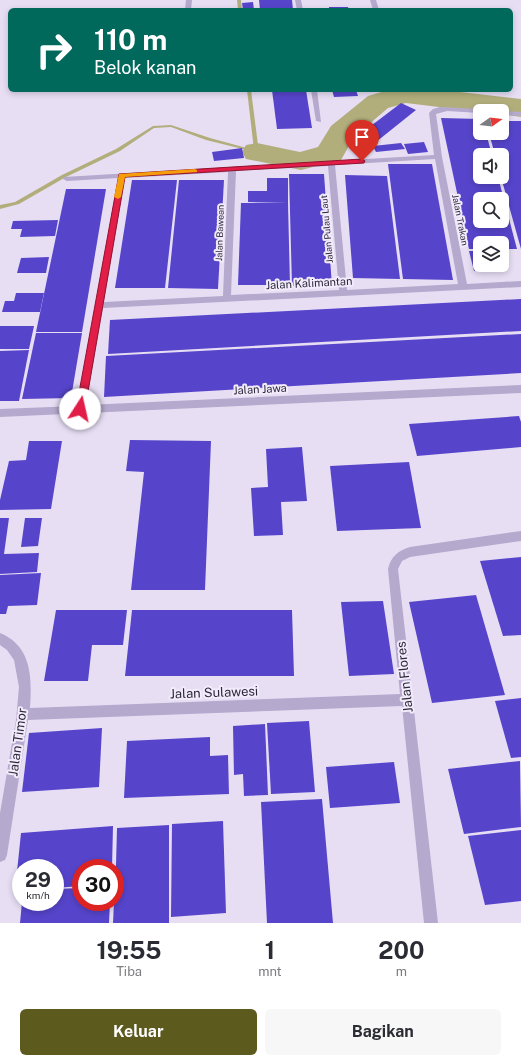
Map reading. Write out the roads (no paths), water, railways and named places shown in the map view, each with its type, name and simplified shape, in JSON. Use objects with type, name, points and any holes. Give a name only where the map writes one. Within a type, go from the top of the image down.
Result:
[{"type":"street","points":[[314,92],[319,121]]},
{"type":"street","name":"Jalan Trakan","points":[[463,286],[438,157],[432,111],[442,109],[473,111]]},
{"type":"street","points":[[509,113],[521,114]]},
{"type":"street","points":[[67,179],[438,157]]},
{"type":"street","name":"Jalan Pulau Laut","points":[[331,163],[343,293]]},
{"type":"street","name":"Jalan Bawean","points":[[227,298],[232,169]]},
{"type":"street","points":[[80,409],[122,175]]},
{"type":"street","name":"Jalan Kalimantan","points":[[99,305],[521,284]]},
{"type":"street","name":"Jalan Jawa","points":[[0,413],[521,390]]},
{"type":"street","name":"Jalan Flores","points":[[431,923],[393,569],[395,561],[401,555],[410,552],[521,536]]},
{"type":"street","name":"Jalan Timor","points":[[0,639],[9,643],[17,652],[22,664],[25,679],[22,714],[0,855]]},
{"type":"street","name":"Jalan Sulawesi","points":[[22,714],[406,700]]},
{"type":"waterway","points":[[239,0],[240,8]]},
{"type":"waterway","points":[[0,207],[17,203],[64,176],[118,150],[153,127],[171,126],[208,139],[257,152],[249,92]]},
{"type":"waterway","points":[[257,152],[301,161],[330,153],[342,132],[378,102],[405,94],[521,108]]}]
